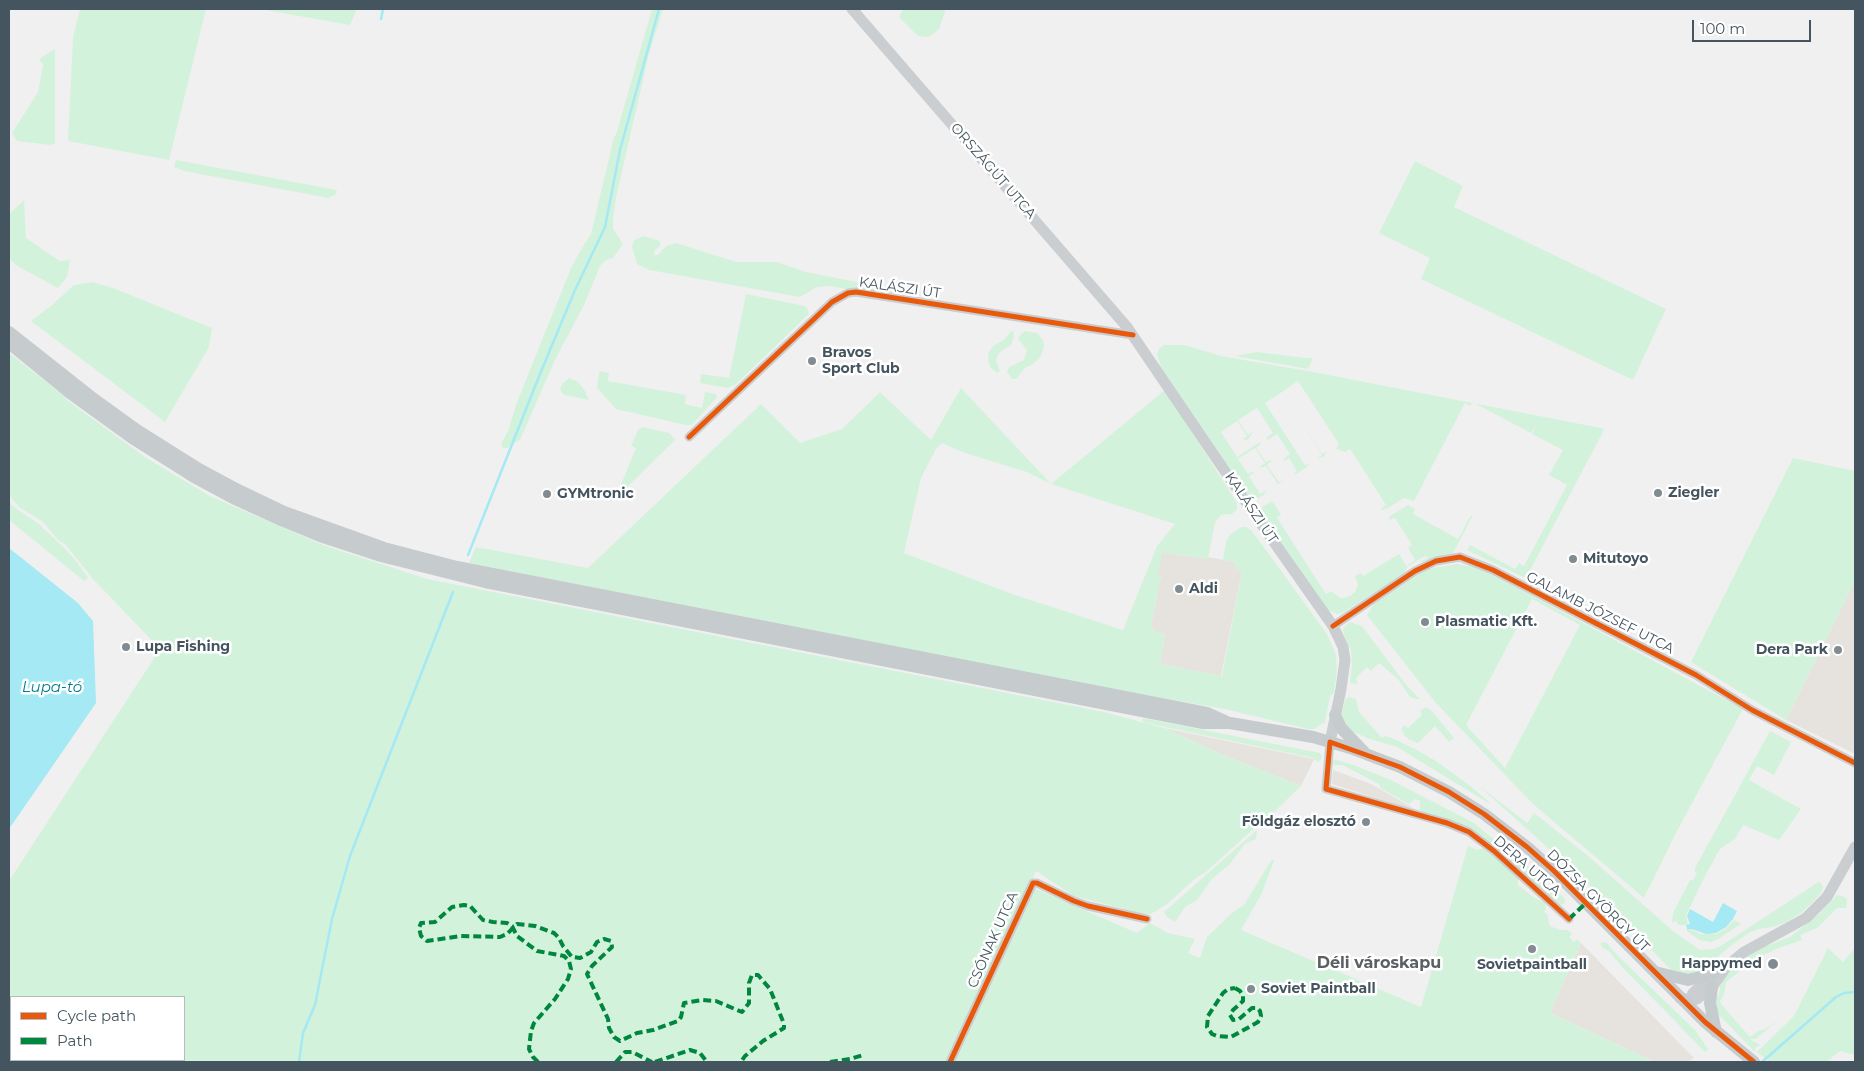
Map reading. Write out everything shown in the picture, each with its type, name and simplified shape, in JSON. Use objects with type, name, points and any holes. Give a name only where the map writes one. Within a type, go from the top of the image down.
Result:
[{"type":"main road","name":"ORSZÁGÚT UTCA","points":[[852,9],[1133,335]]},
{"type":"main road","points":[[9,332],[113,413],[160,446],[184,460],[238,490],[284,512],[384,548],[457,567],[1207,713],[1230,723]]},
{"type":"main road","name":"KALÁSZI ÚT","points":[[1133,335],[1250,508],[1333,626],[1343,647],[1345,660],[1330,742]]},
{"type":"main road","points":[[9,343],[74,396],[132,438],[194,477],[233,498],[281,520],[320,536],[381,556],[449,574],[524,590],[1203,723],[1230,723]]},
{"type":"main road","points":[[1335,715],[1341,728],[1367,755]]},
{"type":"main road","name":"DÓZSA GYÖRGY ÚT","points":[[1230,723],[1288,732],[1330,742],[1367,755],[1400,767],[1449,792],[1484,814],[1554,871],[1716,1032],[1750,1060]]},
{"type":"main road","points":[[1687,1002],[1696,999],[1726,967],[1744,952],[1791,928],[1818,908],[1836,883],[1855,847]]},
{"type":"main road","points":[[1653,971],[1688,980],[1713,980]]},
{"type":"main road","points":[[1713,980],[1710,1003],[1716,1032]]},
{"type":"street","name":"KALÁSZI ÚT","points":[[688,437],[832,302],[848,293],[1133,335]]},
{"type":"street","name":"GALAMB JÓZSEF UTCA","points":[[1333,626],[1415,571],[1436,561],[1460,557],[1492,570],[1696,675],[1752,710],[1855,763]]},
{"type":"street","name":"DERA UTCA","points":[[1330,742],[1326,789],[1447,823],[1468,832],[1494,851],[1569,919]]},
{"type":"street","name":"CSÓNAK UTCA","points":[[950,1062],[1033,883],[1042,885],[1074,901],[1147,919]]},
{"type":"shaded area","points":[[1162,552],[1235,562],[1237,568],[1242,571],[1221,676],[1160,664],[1165,634],[1156,632],[1151,626],[1161,576],[1157,575]]},
{"type":"shaded area","name":"Dera Park","points":[[1855,580],[1855,754],[1786,720]]},
{"type":"shaded area","points":[[1164,728],[1314,759],[1301,786],[1223,755]]},
{"type":"shaded area","points":[[1333,770],[1371,784],[1422,813],[1332,784]]},
{"type":"shaded area","points":[[1581,943],[1694,1058],[1687,1062],[1655,1062],[1550,1013]]},
{"type":"green space","points":[[80,9],[206,9],[169,160],[68,141],[73,37]]},
{"type":"green space","points":[[260,9],[357,9],[350,25]]},
{"type":"green space","points":[[652,9],[663,9],[649,54],[616,197],[613,220],[613,229],[623,244],[613,258],[606,260],[600,266],[584,305],[555,360],[520,440],[504,448],[501,446],[502,442],[508,431],[516,405],[571,268],[591,234],[614,137]]},
{"type":"green space","points":[[903,9],[946,9],[939,29],[928,37],[918,36],[899,17]]},
{"type":"green space","points":[[55,49],[55,143],[50,145],[17,141],[12,133],[38,92],[43,65],[39,59]]},
{"type":"green space","points":[[176,160],[337,190],[335,195],[328,198],[184,171],[174,167]]},
{"type":"green space","points":[[1415,161],[1463,186],[1454,207],[1666,309],[1633,380],[1421,279],[1430,258],[1379,233]]},
{"type":"green space","points":[[24,200],[26,238],[60,261],[70,260],[67,277],[58,288],[17,266],[9,258],[9,214]]},
{"type":"green space","points":[[644,236],[660,241],[660,246],[655,250],[654,255],[658,255],[666,246],[676,243],[736,262],[777,262],[806,272],[906,292],[907,295],[905,298],[828,286],[817,287],[800,297],[649,270],[637,264],[632,247],[634,240]]},
{"type":"green space","points":[[92,282],[113,288],[212,328],[209,347],[165,422],[31,321],[74,285]]},
{"type":"green space","points":[[746,294],[805,306],[809,314],[735,385],[728,388],[700,383],[701,374],[729,378]]},
{"type":"green space","points":[[1011,331],[1014,336],[1011,345],[999,353],[996,360],[1000,371],[997,373],[990,367],[988,354],[993,346],[1005,339]]},
{"type":"green space","points":[[1025,331],[1037,333],[1043,340],[1044,346],[1041,356],[1033,364],[1025,368],[1016,379],[1012,379],[1007,372],[1009,367],[1024,360],[1027,350],[1018,339]]},
{"type":"green space","points":[[1164,345],[1184,345],[1221,356],[1473,403],[1470,406],[1465,403],[1414,501],[1404,498],[1382,510],[1386,505],[1350,449],[1345,452],[1336,449],[1339,444],[1298,381],[1265,403],[1305,465],[1310,463],[1307,467],[1292,475],[1297,471],[1289,458],[1284,461],[1283,459],[1290,454],[1277,434],[1268,440],[1266,438],[1273,433],[1257,408],[1238,420],[1248,435],[1253,432],[1248,440],[1242,439],[1247,436],[1237,421],[1221,432],[1237,457],[1260,442],[1261,444],[1256,448],[1266,462],[1272,461],[1267,465],[1279,482],[1284,480],[1278,484],[1266,466],[1261,468],[1260,466],[1265,463],[1255,448],[1238,459],[1248,474],[1253,471],[1254,473],[1249,476],[1260,494],[1266,491],[1264,495],[1254,500],[1250,498],[1161,368],[1157,354]]},
{"type":"green space","points":[[1257,352],[1313,358],[1308,369],[1235,356]]},
{"type":"green space","points":[[9,353],[67,398],[67,400],[145,457],[210,496],[323,545],[427,579],[1104,712],[1164,728],[1223,755],[1301,786],[1206,872],[1196,878],[1167,904],[1151,914],[1139,913],[1074,896],[1036,871],[948,1062],[9,1062],[9,881],[160,649],[92,578],[65,544],[59,541],[43,522],[19,507],[9,495]]},
{"type":"green space","points":[[601,371],[609,373],[608,381],[686,395],[685,404],[702,408],[705,392],[716,394],[717,397],[692,425],[686,425],[616,409],[597,388]]},
{"type":"green space","points":[[569,378],[577,381],[584,389],[589,400],[562,393],[560,389],[562,384]]},
{"type":"green space","points":[[961,388],[1051,484],[1165,390],[1237,503],[1237,509],[1232,514],[1221,515],[1215,522],[1208,559],[1162,552],[1158,575],[1161,576],[1151,626],[1156,632],[1165,634],[1160,664],[1222,676],[1242,571],[1234,568],[1235,562],[1223,560],[1226,542],[1230,535],[1241,527],[1246,527],[1252,531],[1327,634],[1336,655],[1337,671],[1334,692],[1330,697],[1325,722],[1314,729],[1308,729],[1225,709],[1093,686],[469,563],[476,547],[588,568],[761,404],[800,443],[842,429],[880,392],[931,440]],"holes":[[[942,443],[965,453],[1027,472],[1051,484],[1175,524],[1157,546],[1123,630],[1015,595],[904,553],[921,478],[936,449]]]},
{"type":"green space","points":[[1282,392],[1322,454],[1327,452],[1323,457],[1317,458],[1322,455]]},
{"type":"green space","points":[[1474,403],[1604,430],[1527,576],[1523,577],[1467,550],[1473,539],[1470,545],[1515,569],[1519,563],[1524,566],[1567,485],[1549,475],[1563,450],[1532,434],[1536,426],[1531,433]]},
{"type":"green space","points":[[642,427],[669,433],[675,440],[613,501],[609,501],[610,491],[617,494],[636,448],[631,446],[638,430]]},
{"type":"green space","points":[[1793,458],[1855,471],[1855,580],[1786,720],[1691,662]]},
{"type":"green space","points":[[9,501],[14,507],[39,524],[64,548],[88,578],[84,581],[9,520]]},
{"type":"green space","points":[[1272,501],[1281,514],[1277,518],[1326,594],[1331,591],[1344,598],[1355,592],[1358,585],[1355,576],[1361,573],[1363,576],[1399,554],[1406,566],[1415,560],[1408,548],[1412,545],[1395,518],[1389,520],[1390,516],[1408,505],[1415,509],[1413,514],[1458,539],[1471,515],[1472,517],[1453,553],[1419,562],[1428,558],[1427,556],[1423,557],[1407,567],[1404,574],[1342,613],[1337,614],[1327,610],[1261,514],[1262,507]]},
{"type":"green space","points":[[1457,564],[1481,568],[1743,709],[1677,831],[1644,898],[1533,804],[1435,702],[1367,615],[1374,604],[1427,569]],"holes":[[[1532,599],[1580,625],[1505,768],[1466,725]]]},
{"type":"green space","points":[[1350,622],[1362,626],[1407,686],[1420,699],[1410,697],[1398,679],[1379,663],[1371,671],[1367,667],[1356,678],[1358,684],[1350,683],[1351,651],[1343,630]]},
{"type":"green space","points":[[1349,697],[1356,699],[1359,712],[1382,738],[1385,736],[1392,738],[1436,761],[1469,785],[1490,804],[1397,747],[1348,730],[1341,717],[1345,700]]},
{"type":"green space","points":[[1426,707],[1431,710],[1454,738],[1449,742],[1435,726],[1418,743],[1404,735],[1402,729],[1404,725],[1408,728],[1422,715],[1420,711]]},
{"type":"green space","points":[[1143,718],[1320,753],[1322,756],[1318,762],[1313,758],[1143,722]]},
{"type":"green space","points":[[1770,731],[1791,742],[1774,775],[1757,766],[1749,780],[1801,809],[1779,840],[1743,825],[1735,839],[1720,849],[1707,872],[1686,915],[1688,925],[1679,925],[1676,921],[1672,923],[1673,913],[1690,880],[1693,880],[1697,873],[1695,868]]},
{"type":"green space","points":[[1334,759],[1391,780],[1474,823],[1509,852],[1521,859],[1554,891],[1563,896],[1564,904],[1561,905],[1485,840],[1423,812],[1420,810],[1420,801],[1415,799],[1409,804],[1380,788],[1379,784],[1350,769],[1342,765],[1333,765]]},
{"type":"green space","points":[[1478,785],[1527,823],[1534,813],[1587,855],[1673,931],[1700,950],[1714,949],[1722,945],[1817,883],[1820,882],[1823,887],[1821,893],[1801,913],[1773,927],[1758,929],[1749,933],[1700,972],[1691,976],[1672,971],[1587,883]]},
{"type":"green space","points":[[1257,830],[1256,839],[1245,844],[1229,865],[1212,879],[1197,900],[1185,907],[1175,922],[1167,917],[1164,912]]},
{"type":"green space","points":[[1468,846],[1477,850],[1483,848],[1497,858],[1518,877],[1518,885],[1533,897],[1545,903],[1546,909],[1544,912],[1547,914],[1550,926],[1560,930],[1568,930],[1572,934],[1569,937],[1574,942],[1577,939],[1581,943],[1550,1013],[1655,1062],[955,1062],[1034,888],[1137,933],[1150,923],[1168,933],[1195,939],[1188,953],[1200,958],[1207,937],[1233,912],[1244,905],[1272,859],[1274,861],[1262,893],[1241,930],[1421,1007]]},
{"type":"green space","points":[[1837,895],[1845,897],[1847,900],[1846,908],[1837,908],[1817,928],[1800,935],[1802,940],[1776,949],[1754,960],[1726,982],[1724,995],[1720,1001],[1721,1004],[1750,1037],[1770,1026],[1785,1014],[1756,1039],[1749,1039],[1760,1045],[1755,1048],[1755,1052],[1716,1012],[1715,999],[1719,995],[1721,979],[1747,957],[1763,947],[1790,937],[1819,914]]},
{"type":"green space","points":[[1734,920],[1741,924],[1711,942],[1699,940],[1687,931],[1687,929],[1691,929],[1700,934],[1716,934],[1725,929]]},
{"type":"green space","points":[[1602,942],[1607,943],[1619,957],[1695,1030],[1708,1049],[1707,1051],[1705,1052],[1622,967],[1609,951],[1603,948]]},
{"type":"green space","points":[[1828,948],[1843,962],[1855,948],[1854,1055],[1840,1051],[1826,1062],[1770,1062],[1757,1052],[1794,1016]]},
{"type":"water","name":"Lupa-tó","points":[[9,548],[78,603],[93,621],[96,703],[9,829]]},
{"type":"water","points":[[1723,903],[1737,911],[1726,927],[1716,933],[1706,934],[1687,929],[1686,925],[1690,924],[1687,916],[1690,909],[1713,922]]},
{"type":"waterway","points":[[381,19],[383,9]]},
{"type":"waterway","points":[[468,555],[575,290],[605,227],[620,150],[659,9]]},
{"type":"waterway","points":[[299,1062],[303,1033],[315,1005],[332,919],[350,856],[453,592]]},
{"type":"waterway","points":[[1762,1062],[1836,997],[1844,993],[1855,992]]},
{"type":"marked path","points":[[1569,919],[1586,903]]},
{"type":"marked path","points":[[538,1062],[529,1049],[531,1031],[534,1023],[555,999],[568,979],[571,969],[569,961],[564,956],[537,951],[517,936],[512,926],[507,923],[483,920],[470,906],[452,907],[435,922],[421,923],[419,928],[421,936],[427,941],[461,936],[500,937],[507,934],[517,924],[535,926],[554,933],[572,957],[580,958],[591,952],[597,942],[604,939],[611,941],[612,947],[592,966],[587,974],[608,1019],[609,1028],[614,1037],[620,1041],[637,1033],[653,1030],[678,1021],[681,1017],[684,1003],[703,1000],[716,1001],[742,1012],[749,1003],[749,983],[752,975],[758,975],[770,989],[784,1028],[763,1041],[745,1056],[741,1062]]},
{"type":"marked path","points":[[1235,988],[1240,991],[1243,1001],[1230,1015],[1233,1020],[1239,1019],[1252,1008],[1257,1008],[1261,1016],[1258,1022],[1231,1037],[1212,1034],[1207,1027],[1208,1016],[1223,993],[1228,989],[1235,988]]},
{"type":"marked path","points":[[655,1062],[690,1050],[700,1053],[707,1062]]},
{"type":"marked path","points":[[616,1062],[625,1052],[632,1052],[652,1062]]},
{"type":"marked path","points":[[830,1062],[863,1055]]},
{"type":"cycle path","points":[[689,437],[832,302],[848,293],[856,292],[1133,335]]},
{"type":"cycle path","points":[[1333,626],[1415,571],[1436,561],[1460,557],[1493,570],[1696,675],[1752,710],[1855,763]]},
{"type":"cycle path","points":[[1569,919],[1494,851],[1469,832],[1447,823],[1326,789],[1330,742],[1400,767],[1449,792],[1484,814],[1527,847],[1554,871],[1705,1022],[1754,1062]]},
{"type":"cycle path","points":[[950,1062],[1033,883],[1037,883],[1088,906],[1147,919]]},
{"type":"place","name":"Bravos Sport Club","points":[[812,361]]},
{"type":"place","name":"Ziegler","points":[[1658,493]]},
{"type":"place","name":"GYMtronic","points":[[547,494]]},
{"type":"place","name":"Mitutoyo","points":[[1573,559]]},
{"type":"place","name":"Aldi","points":[[1179,589]]},
{"type":"place","name":"Plasmatic Kft.","points":[[1425,622]]},
{"type":"place","name":"Lupa Fishing","points":[[126,647]]},
{"type":"place","name":"Dera Park","points":[[1838,650]]},
{"type":"place","name":"Földgáz elosztó","points":[[1366,822]]},
{"type":"place","name":"Sovietpaintball","points":[[1532,949]]},
{"type":"place","name":"Happymed","points":[[1773,964]]},
{"type":"place","name":"Soviet Paintball","points":[[1251,989]]},
{"type":"district","name":"Déli városkapu","points":[[1379,963]]}]
